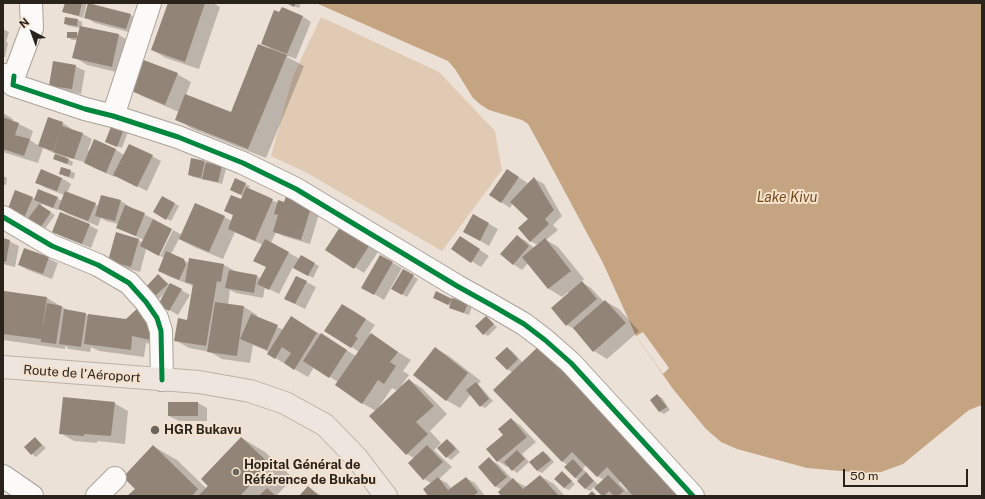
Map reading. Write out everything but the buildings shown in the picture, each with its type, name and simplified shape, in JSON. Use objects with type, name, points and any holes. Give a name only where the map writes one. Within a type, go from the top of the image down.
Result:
[{"type":"highway","name":"Route de l'Aéroport","points":[[3,368],[199,382],[243,390],[285,403],[325,425],[356,457],[386,496]]},
{"type":"street","points":[[31,3],[32,28],[8,75],[13,85],[85,109],[113,116],[178,137],[243,163],[296,189],[457,286],[524,324],[571,363],[693,496]]},
{"type":"street","points":[[113,116],[150,3]]},
{"type":"street","points":[[3,218],[52,246],[98,265],[129,283],[146,302],[156,318],[161,331],[162,380]]},
{"type":"street","points":[[3,476],[32,496]]},
{"type":"street","points":[[97,496],[115,478]]},
{"type":"shaded area","points":[[321,17],[439,72],[495,131],[502,170],[442,251],[307,173],[271,156],[293,76]]},
{"type":"water","name":"Lake Kivu","points":[[316,3],[982,3],[982,405],[969,410],[903,464],[881,472],[863,473],[807,468],[737,449],[721,442],[706,429],[673,389],[636,336],[603,263],[528,124],[522,120],[489,110],[481,105],[473,98],[455,69],[448,61]]},
{"type":"pier","points":[[643,332],[669,368],[663,374],[636,336]]},
{"type":"cycle path","points":[[14,76],[13,85],[85,109],[113,116],[178,137],[243,163],[296,189],[457,286],[524,324],[571,363],[693,496]]},
{"type":"cycle path","points":[[3,217],[52,246],[98,265],[129,283],[146,302],[157,318],[161,331],[162,380]]},
{"type":"place","name":"HGR Bukavu","points":[[155,430]]},
{"type":"place","name":"Hopital Général de Référence de Bukabu","points":[[236,472]]}]
